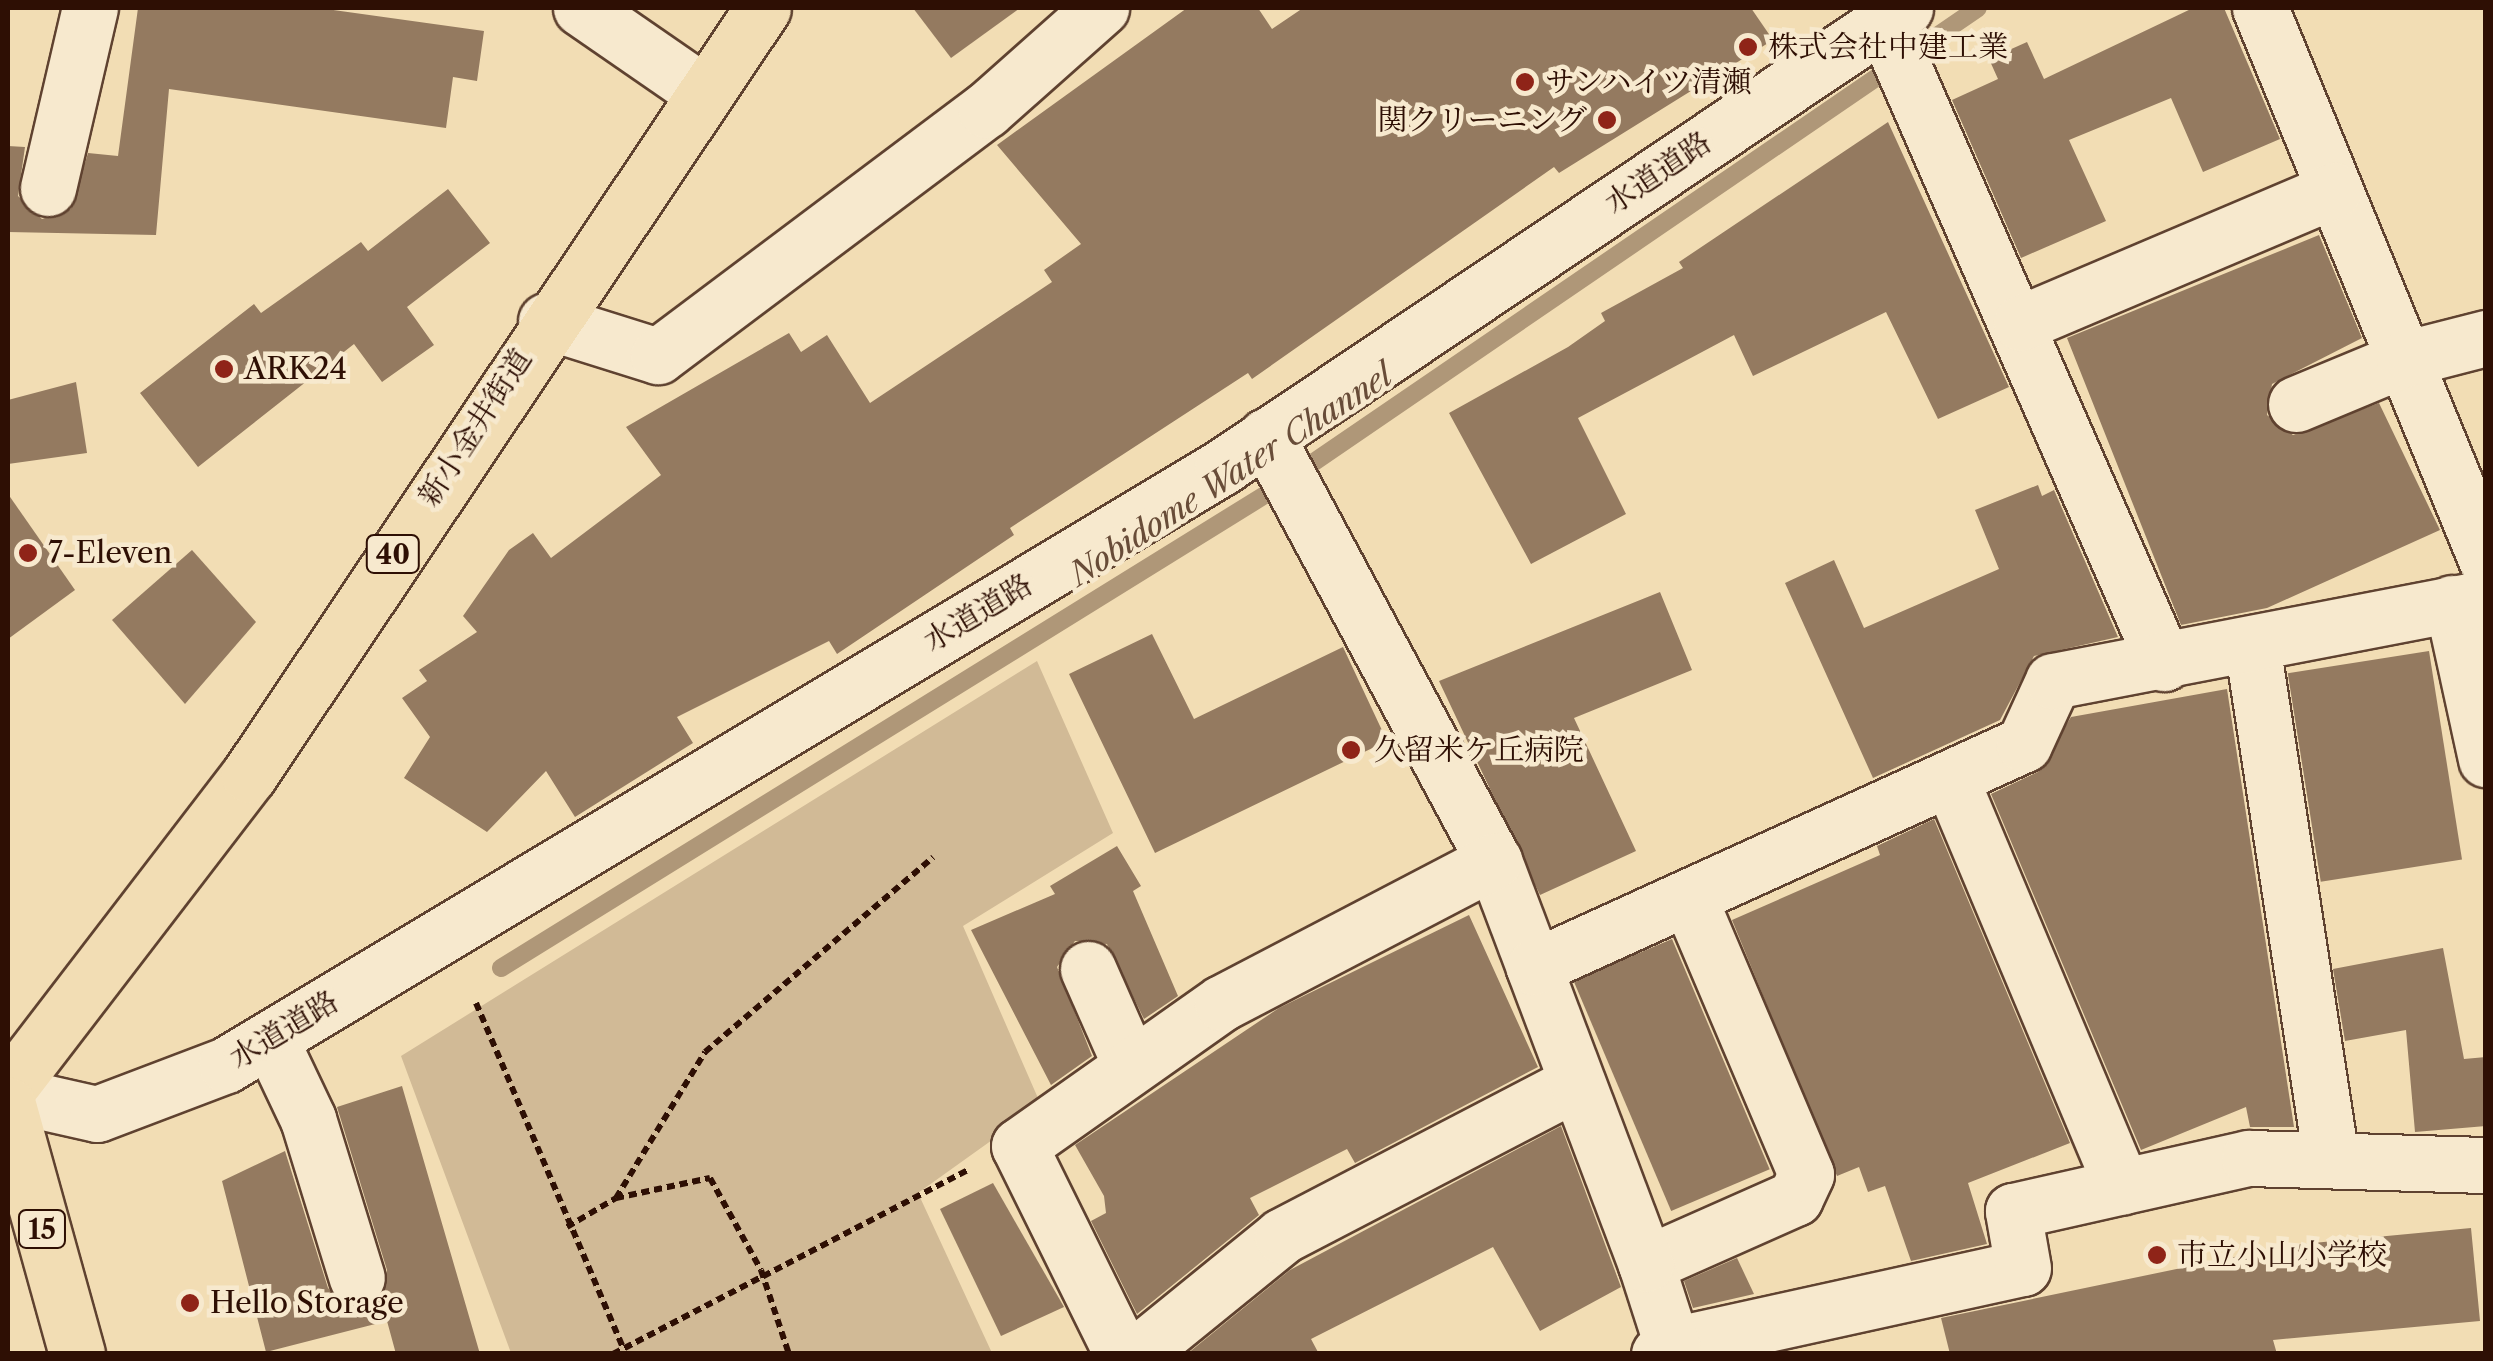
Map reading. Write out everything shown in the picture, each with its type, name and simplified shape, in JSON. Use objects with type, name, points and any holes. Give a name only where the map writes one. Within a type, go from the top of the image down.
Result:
[{"type":"main road","name":"新小金井街道","points":[[8,1091],[249,775],[546,321],[763,8]]},
{"type":"main road","name":"15","points":[[8,1106],[76,1354]]},
{"type":"street","points":[[48,188],[90,8]]},
{"type":"street","points":[[581,8],[704,93]]},
{"type":"street","points":[[546,321],[658,356],[986,110],[1101,8]]},
{"type":"street","points":[[2260,8],[2486,559]]},
{"type":"street","points":[[1899,39],[2164,663]]},
{"type":"street","name":"水道道路","points":[[8,1091],[98,1114],[270,1039],[1280,469],[1899,39]]},
{"type":"street","points":[[2022,323],[2334,190]]},
{"type":"street","points":[[2296,404],[2404,359],[2486,338]]},
{"type":"street","points":[[1280,469],[1494,861],[1646,1264],[1666,1350],[2023,1268],[2014,1210],[2248,1158],[2486,1165]]},
{"type":"street","points":[[1534,968],[2024,744],[2054,681],[2164,663],[2469,600],[2486,759]]},
{"type":"street","points":[[2252,645],[2331,1159]]},
{"type":"street","points":[[1951,780],[2122,1186]]},
{"type":"street","points":[[1122,1354],[1019,1146],[1129,1062],[1494,861]]},
{"type":"street","points":[[1646,1264],[1795,1198],[1806,1174],[1689,899]]},
{"type":"street","points":[[1088,969],[1129,1062]]},
{"type":"street","points":[[270,1039],[308,1120],[358,1278]]},
{"type":"street","points":[[1136,1354],[1282,1236],[1576,1084]]},
{"type":"path","points":[[616,1198],[705,1052],[934,858]]},
{"type":"path","points":[[476,1003],[567,1228],[623,1347]]},
{"type":"path","points":[[613,1354],[761,1270],[1019,1146]]},
{"type":"path","points":[[567,1228],[616,1198],[710,1178],[761,1270],[789,1354]]},
{"type":"shaded area","points":[[1037,661],[1113,833],[963,926],[1041,1105],[918,1193],[992,1353],[511,1353],[401,1056]]},
{"type":"building","points":[[138,8],[319,8],[484,31],[477,81],[453,77],[446,128],[169,89],[156,235],[8,232],[8,146],[25,147],[18,196],[42,219],[71,209],[88,153],[118,156]]},
{"type":"building","points":[[913,8],[1020,8],[951,58]]},
{"type":"building","points":[[1187,8],[1258,8],[1272,29],[1303,8],[1751,8],[1773,40],[1559,173],[1554,167],[1252,379],[1248,373],[1010,528],[1014,535],[837,654],[829,641],[677,717],[693,743],[575,817],[546,771],[487,832],[404,778],[430,737],[402,698],[427,681],[419,670],[477,632],[463,616],[509,550],[533,533],[551,558],[661,475],[626,427],[789,333],[801,352],[827,335],[870,403],[1052,282],[1044,270],[1081,244],[997,145]]},
{"type":"building","points":[[2193,8],[2224,8],[2280,139],[2203,172],[2171,98],[2069,140],[2106,221],[2021,258],[1952,100],[1998,79],[1989,59],[2027,42],[2044,79]]},
{"type":"building","points":[[1888,122],[2009,387],[1938,419],[1886,312],[1753,376],[1734,335],[1578,418],[1626,514],[1531,564],[1449,413],[1568,347],[1605,321],[1601,313],[1683,268],[1679,262]]},
{"type":"building","points":[[448,189],[490,243],[407,307],[434,345],[382,382],[354,344],[198,467],[140,393],[254,304],[261,313],[361,242],[368,251]]},
{"type":"building","points":[[2319,235],[2362,338],[2272,384],[2267,415],[2293,435],[2379,403],[2440,530],[2267,608],[2181,625],[2067,338]]},
{"type":"building","points":[[76,382],[87,453],[8,464],[8,400]]},
{"type":"building","points":[[2038,485],[2042,496],[2054,490],[2118,637],[2034,656],[2000,720],[1873,778],[1785,583],[1834,560],[1864,628],[1999,569],[1975,510]]},
{"type":"building","name":"7-Eleven","points":[[8,494],[75,590],[8,639]]},
{"type":"building","points":[[192,550],[256,622],[185,704],[112,620]]},
{"type":"building","points":[[1660,592],[1692,670],[1574,718],[1636,851],[1540,895],[1439,681]]},
{"type":"building","points":[[1152,634],[1194,719],[1343,647],[1387,741],[1155,853],[1069,674]]},
{"type":"building","points":[[2429,651],[2462,859],[2321,882],[2288,673]]},
{"type":"building","points":[[2227,689],[2294,1127],[2250,1127],[2246,1107],[2141,1150],[1991,794],[2038,772],[2071,717]]},
{"type":"building","points":[[1934,819],[2070,1143],[1968,1183],[1987,1244],[1911,1261],[1885,1186],[1868,1192],[1859,1167],[1837,1176],[1732,920],[1880,855],[1877,846]]},
{"type":"building","points":[[1117,846],[1141,886],[1133,891],[1178,996],[1144,1019],[1107,944],[1075,941],[1057,967],[1092,1056],[1051,1085],[971,930],[1055,894],[1050,886]]},
{"type":"building","points":[[1469,915],[1538,1067],[1355,1163],[1347,1149],[1250,1198],[1259,1215],[1137,1314],[1091,1221],[1106,1213],[1104,1196],[1075,1145],[1279,1008]]},
{"type":"building","points":[[1672,939],[1770,1169],[1671,1211],[1574,981]]},
{"type":"building","points":[[2443,948],[2464,1059],[2486,1057],[2486,1126],[2415,1132],[2406,1030],[2345,1041],[2333,969]]},
{"type":"building","points":[[402,1086],[480,1354],[396,1354],[387,1321],[266,1352],[222,1181],[285,1151],[328,1288],[349,1308],[367,1307],[380,1298],[387,1270],[337,1107]]},
{"type":"building","points":[[1561,1126],[1621,1287],[1540,1331],[1493,1247],[1311,1339],[1319,1354],[1187,1354],[1290,1270]]},
{"type":"building","points":[[993,1183],[1064,1307],[1001,1336],[940,1209]]},
{"type":"building","points":[[2471,1228],[2480,1321],[2273,1340],[2277,1354],[1950,1354],[1941,1318],[2292,1245]]},
{"type":"building","points":[[1737,1258],[1754,1294],[1693,1308],[1684,1281]]},
{"type":"waterway","name":"Nobidome Water Channel","points":[[501,968],[1276,488],[1978,8]]},
{"type":"place","name":"株式会社中建工業","points":[[1748,47]]},
{"type":"place","name":"サンハイツ清瀬","points":[[1525,82]]},
{"type":"place","name":"関クリーニング","points":[[1607,120]]},
{"type":"place","name":"ARK24","points":[[224,369]]},
{"type":"place","name":"7-Eleven","points":[[28,553]]},
{"type":"place","name":"久留米ケ丘病院","points":[[1351,750]]},
{"type":"place","name":"市立小山小学校","points":[[2157,1255]]},
{"type":"place","name":"Hello Storage","points":[[190,1303]]}]
